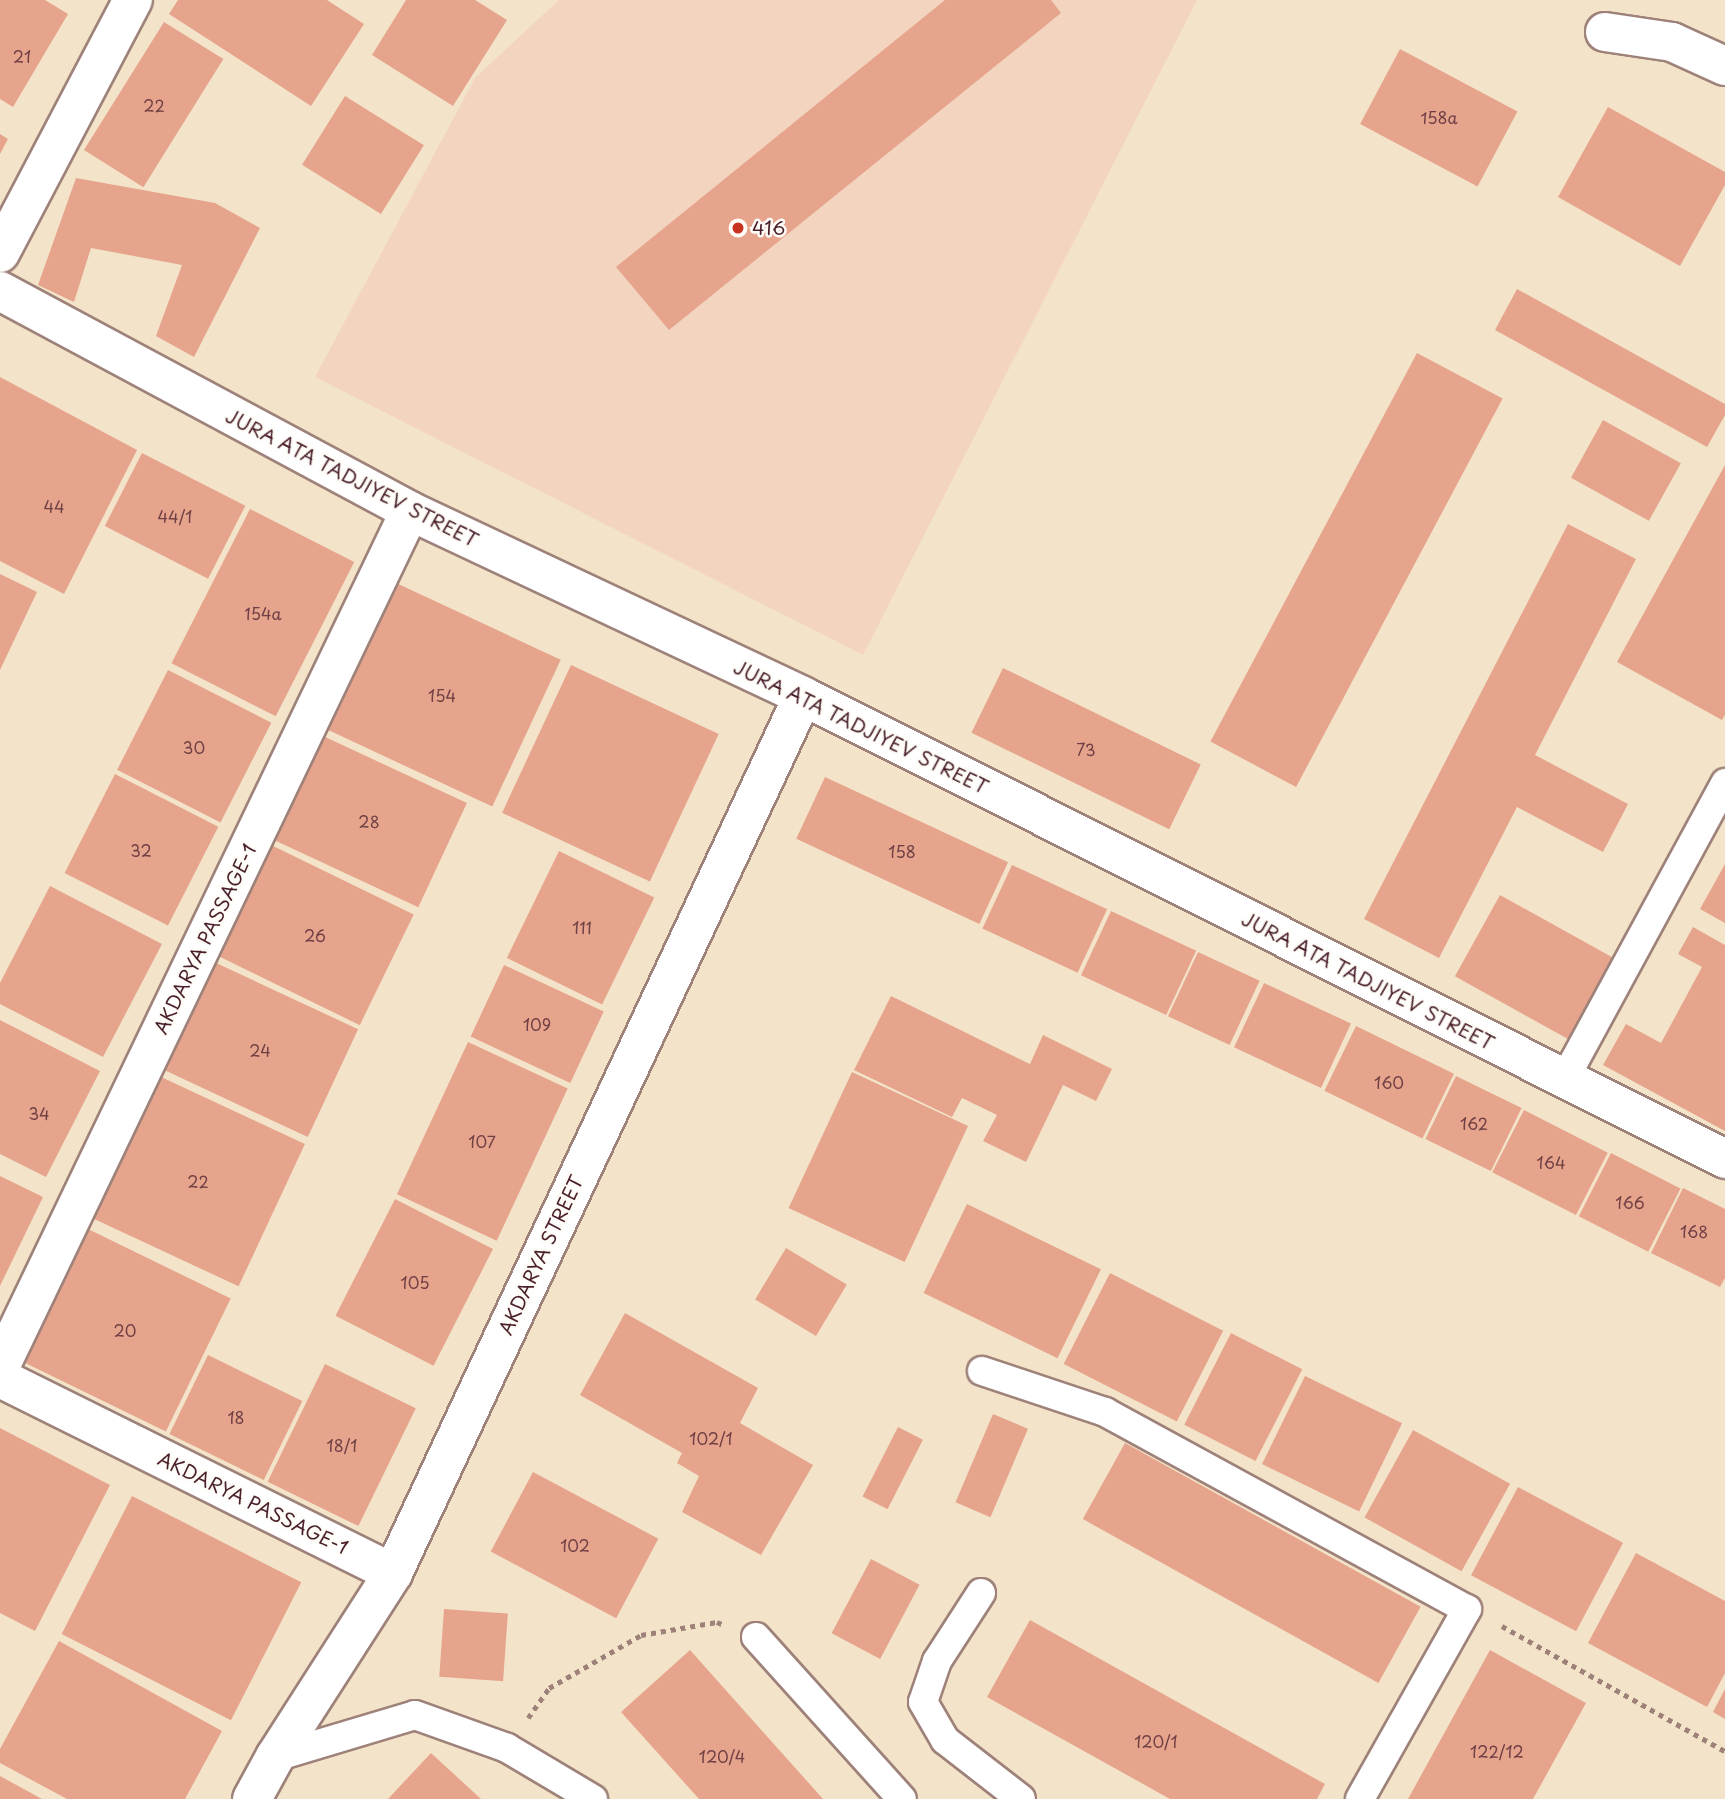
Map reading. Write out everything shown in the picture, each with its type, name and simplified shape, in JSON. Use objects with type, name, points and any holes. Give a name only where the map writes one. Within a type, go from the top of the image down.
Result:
[{"type":"street","points":[[0,253],[134,0]]},
{"type":"street","points":[[1605,32],[1672,42],[1725,66]]},
{"type":"street","name":"JURA АTA TADJIYEV STREET","points":[[0,291],[410,511],[803,696],[1564,1080],[1725,1158]]},
{"type":"street","name":"AKDARYA PASSAGE-1","points":[[0,1367],[410,511]]},
{"type":"street","name":"AKDARYA STREET","points":[[252,1799],[275,1756],[393,1573],[803,696]]},
{"type":"street","name":"AKDARYA PASSAGE-1","points":[[0,1378],[393,1573]]},
{"type":"lane","points":[[1564,1080],[1725,783]]},
{"type":"lane","points":[[982,1371],[1105,1412],[1466,1609],[1360,1799]]},
{"type":"lane","points":[[981,1593],[937,1661],[923,1702],[945,1740],[1021,1799]]},
{"type":"lane","points":[[756,1637],[902,1799]]},
{"type":"lane","points":[[275,1756],[415,1715],[508,1748],[593,1799]]},
{"type":"path","points":[[1490,1619],[1725,1751]]},
{"type":"path","points":[[508,1748],[549,1688],[641,1635],[717,1622],[756,1637]]},
{"type":"shaded area","name":"416","points":[[559,0],[1197,0],[863,655],[315,377],[475,78]]},
{"type":"building","points":[[0,0],[45,0],[68,14],[13,107],[0,99]]},
{"type":"building","points":[[178,0],[327,0],[364,24],[311,106],[169,14]]},
{"type":"building","points":[[406,0],[475,0],[507,20],[453,106],[372,55]]},
{"type":"building","points":[[945,0],[1051,0],[1061,13],[669,330],[616,267]]},
{"type":"building","points":[[164,22],[223,59],[143,187],[84,150]]},
{"type":"building","points":[[1400,49],[1517,111],[1478,186],[1360,124]]},
{"type":"building","points":[[345,96],[424,145],[381,214],[302,165]]},
{"type":"building","points":[[1608,107],[1725,172],[1725,185],[1680,266],[1558,197]]},
{"type":"building","points":[[0,134],[8,139],[0,154]]},
{"type":"building","points":[[76,178],[215,203],[260,228],[194,357],[156,336],[182,265],[91,248],[74,302],[38,285]]},
{"type":"building","points":[[1517,289],[1725,404],[1725,415],[1707,447],[1495,330]]},
{"type":"building","points":[[1417,353],[1503,399],[1296,787],[1210,741]]},
{"type":"building","points":[[0,377],[137,450],[64,594],[0,561]]},
{"type":"building","points":[[1603,420],[1681,463],[1649,521],[1571,478]]},
{"type":"building","points":[[142,453],[245,506],[208,579],[105,526]]},
{"type":"building","points":[[1725,465],[1725,715],[1722,720],[1617,662]]},
{"type":"building","points":[[250,509],[354,562],[276,716],[171,663]]},
{"type":"building","points":[[1568,524],[1636,559],[1535,755],[1628,804],[1603,852],[1517,807],[1439,958],[1364,919]]},
{"type":"building","points":[[0,574],[37,592],[0,670]]},
{"type":"building","points":[[394,582],[561,660],[492,807],[326,729]]},
{"type":"building","points":[[571,665],[719,734],[650,882],[502,813]]},
{"type":"building","points":[[1003,668],[1201,764],[1169,829],[971,733]]},
{"type":"building","points":[[168,670],[271,723],[221,822],[117,770]]},
{"type":"building","points":[[321,735],[467,803],[418,907],[272,839]]},
{"type":"building","points":[[115,774],[218,827],[168,926],[65,873]]},
{"type":"building","points":[[825,777],[1008,862],[979,924],[796,839]]},
{"type":"building","points":[[269,844],[414,915],[360,1025],[215,955]]},
{"type":"building","points":[[559,851],[654,897],[602,1004],[507,958]]},
{"type":"building","points":[[1725,864],[1725,923],[1700,909]]},
{"type":"building","points":[[1012,865],[1107,909],[1078,973],[982,928]]},
{"type":"building","points":[[50,886],[162,944],[103,1057],[0,1004],[0,983]]},
{"type":"building","points":[[1500,895],[1616,959],[1571,1041],[1455,976]]},
{"type":"building","points":[[1111,911],[1196,951],[1166,1015],[1081,975]]},
{"type":"building","points":[[1693,927],[1725,945],[1725,1131],[1603,1065],[1626,1024],[1661,1043],[1702,967],[1678,954]]},
{"type":"building","points":[[1198,952],[1260,981],[1230,1045],[1168,1016]]},
{"type":"building","points":[[214,962],[358,1029],[308,1137],[164,1070]]},
{"type":"building","points":[[504,965],[604,1011],[570,1083],[471,1037]]},
{"type":"building","points":[[1264,983],[1351,1024],[1321,1088],[1234,1047]]},
{"type":"building","points":[[891,996],[1030,1064],[1043,1035],[1112,1069],[1096,1101],[1063,1085],[1026,1162],[983,1141],[997,1115],[962,1098],[952,1117],[854,1070]]},
{"type":"building","points":[[0,1020],[100,1071],[46,1177],[0,1154]]},
{"type":"building","points":[[1356,1026],[1454,1074],[1422,1138],[1324,1091]]},
{"type":"building","points":[[468,1042],[568,1088],[497,1241],[397,1194]]},
{"type":"building","points":[[852,1072],[968,1126],[905,1262],[789,1208]]},
{"type":"building","points":[[159,1076],[305,1144],[239,1286],[93,1218]]},
{"type":"building","points":[[1456,1076],[1522,1108],[1491,1171],[1425,1139]]},
{"type":"building","points":[[1524,1110],[1608,1153],[1576,1215],[1492,1172]]},
{"type":"building","points":[[1611,1153],[1680,1188],[1648,1252],[1579,1216]]},
{"type":"building","points":[[0,1176],[43,1197],[0,1286]]},
{"type":"building","points":[[1683,1188],[1725,1209],[1725,1278],[1720,1287],[1651,1253]]},
{"type":"building","points":[[395,1199],[493,1249],[434,1366],[336,1316]]},
{"type":"building","points":[[967,1204],[1101,1269],[1058,1358],[924,1293]]},
{"type":"building","points":[[86,1228],[231,1299],[166,1432],[21,1361]]},
{"type":"building","points":[[786,1248],[847,1285],[816,1336],[755,1299]]},
{"type":"building","points":[[1110,1273],[1223,1331],[1177,1422],[1064,1364]]},
{"type":"building","points":[[625,1313],[758,1388],[740,1423],[813,1465],[761,1555],[682,1512],[699,1476],[677,1463],[682,1453],[580,1395]]},
{"type":"building","points":[[1231,1333],[1302,1369],[1256,1461],[1184,1425]]},
{"type":"building","points":[[208,1355],[302,1401],[264,1480],[169,1434]]},
{"type":"building","points":[[325,1364],[416,1408],[358,1526],[268,1482]]},
{"type":"building","points":[[1305,1376],[1402,1423],[1359,1511],[1262,1464]]},
{"type":"building","points":[[993,1414],[1028,1429],[990,1517],[955,1502]]},
{"type":"building","points":[[898,1427],[923,1440],[888,1509],[863,1496]]},
{"type":"building","points":[[0,1428],[110,1485],[35,1631],[0,1613]]},
{"type":"building","points":[[1413,1430],[1510,1484],[1462,1571],[1365,1517]]},
{"type":"building","points":[[1125,1443],[1421,1607],[1378,1683],[1083,1519]]},
{"type":"building","points":[[533,1472],[658,1539],[616,1618],[491,1551]]},
{"type":"building","points":[[1518,1487],[1623,1543],[1576,1631],[1471,1575]]},
{"type":"building","points":[[132,1496],[301,1582],[231,1720],[62,1634]]},
{"type":"building","points":[[1636,1553],[1725,1601],[1725,1673],[1707,1707],[1588,1643]]},
{"type":"building","points":[[871,1559],[920,1585],[880,1659],[832,1633]]},
{"type":"building","points":[[444,1609],[508,1613],[503,1681],[439,1677]]},
{"type":"building","points":[[1030,1620],[1325,1784],[1317,1799],[1170,1799],[987,1697]]},
{"type":"building","points":[[59,1641],[222,1731],[185,1799],[67,1799],[0,1763],[0,1749]]},
{"type":"building","points":[[690,1650],[823,1799],[699,1799],[621,1712]]},
{"type":"building","points":[[1490,1650],[1586,1703],[1533,1799],[1408,1799]]},
{"type":"building","points":[[1725,1689],[1725,1719],[1713,1712]]},
{"type":"building","points":[[431,1753],[481,1799],[388,1799]]},
{"type":"building","points":[[0,1776],[42,1799],[0,1799]]},
{"type":"place","name":"416","points":[[738,228]]}]
